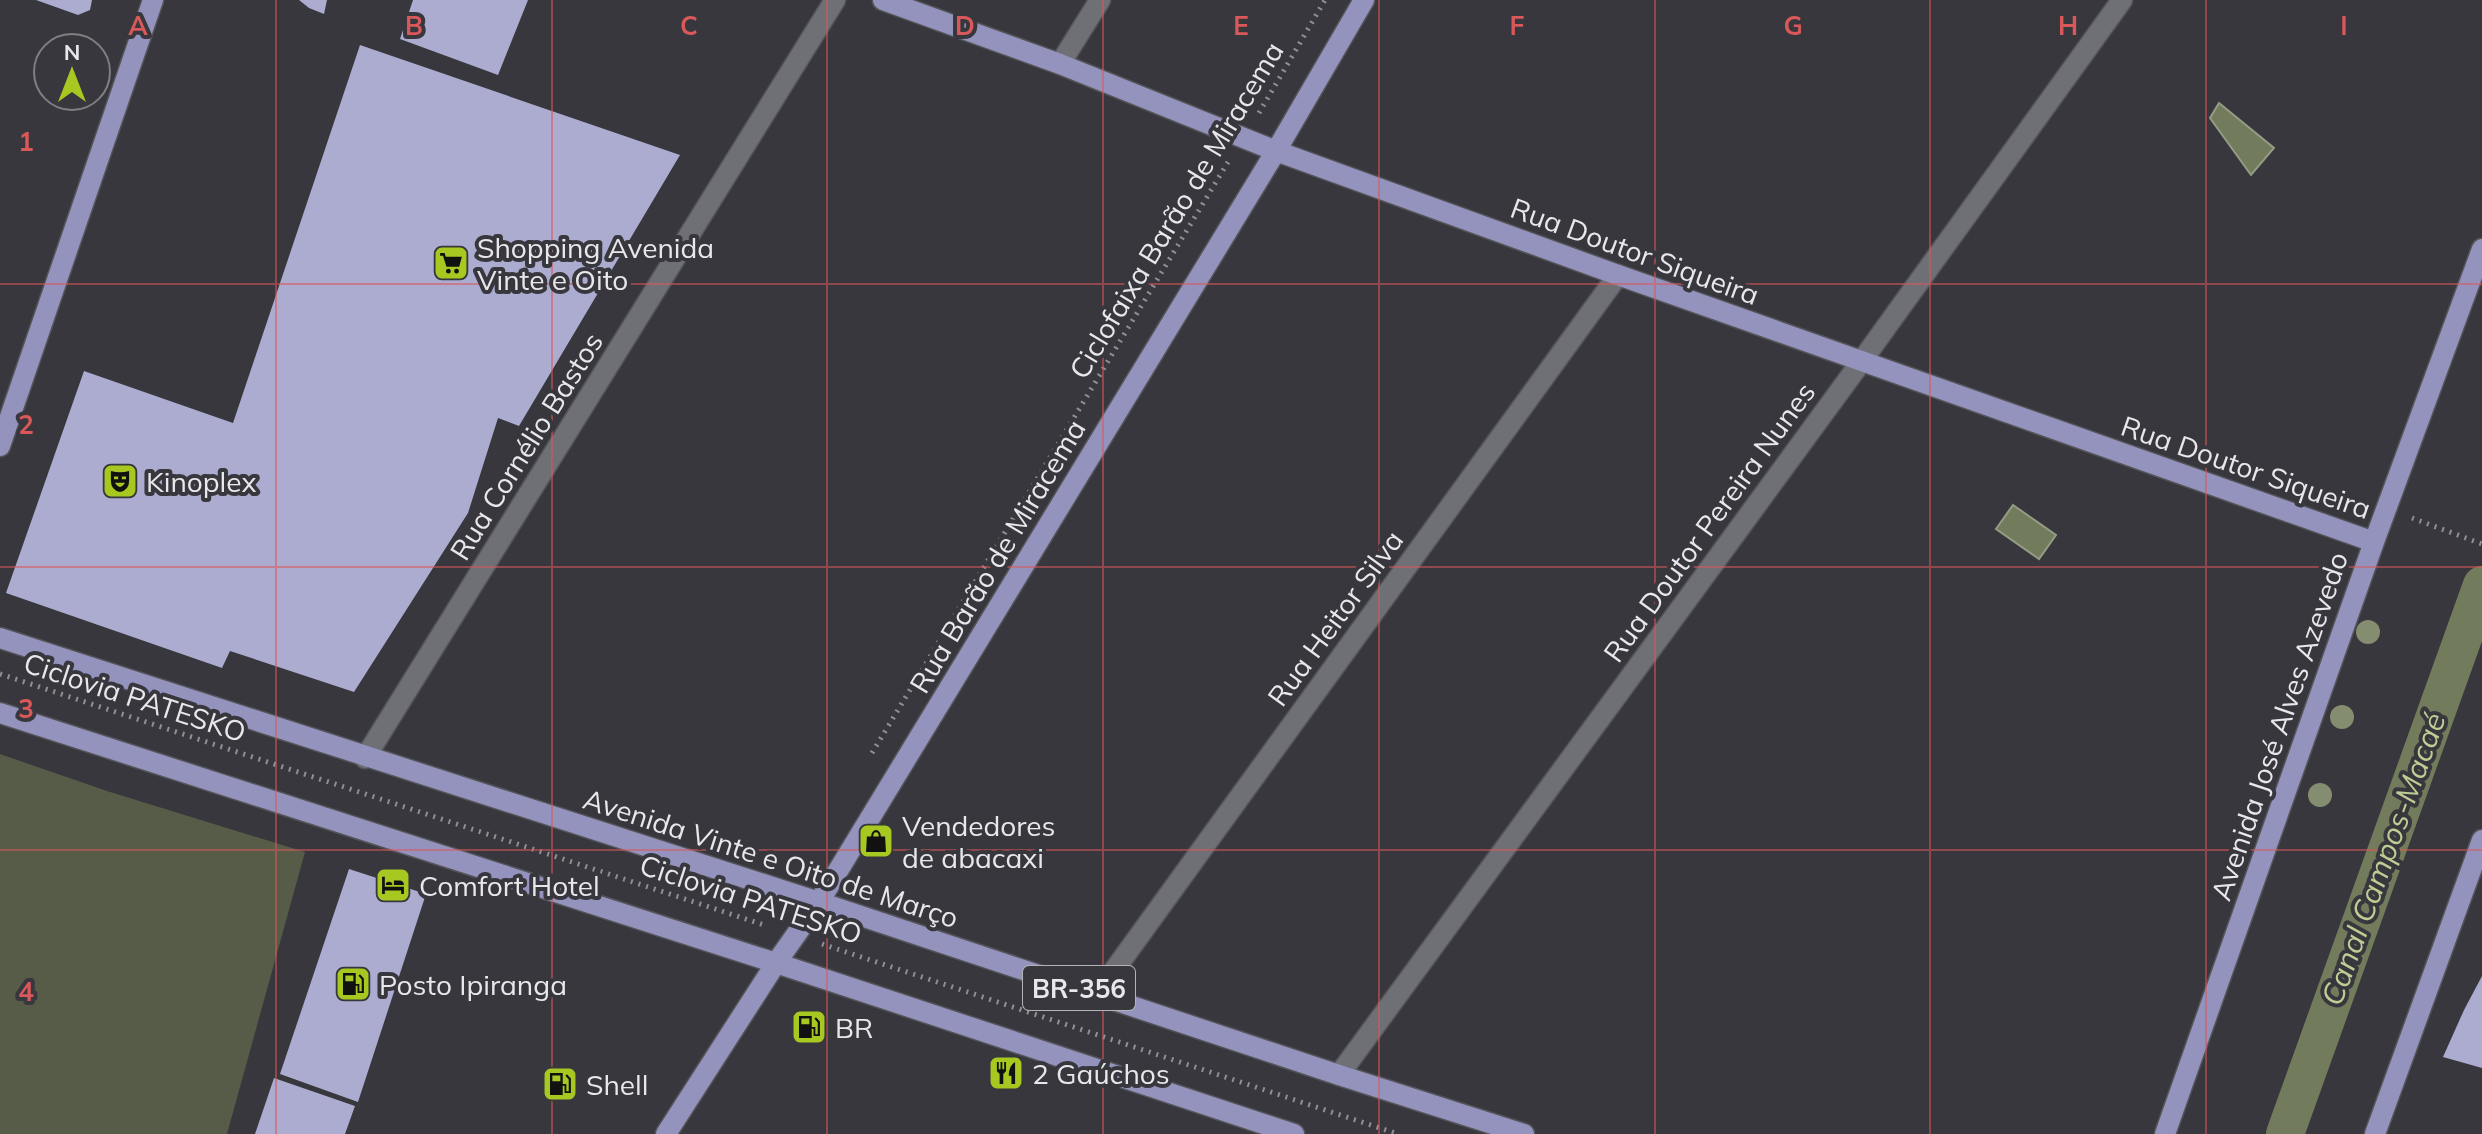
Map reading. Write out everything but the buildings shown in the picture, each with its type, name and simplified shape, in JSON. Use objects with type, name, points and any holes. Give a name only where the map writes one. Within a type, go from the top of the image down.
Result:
[{"type":"main road","points":[[0,446],[153,0]]},
{"type":"main road","name":"Rua Doutor Siqueira","points":[[883,0],[1060,64],[1276,151],[1861,362],[2374,542]]},
{"type":"main road","name":"Rua Barão de Miracema","points":[[666,1134],[819,902],[1276,151],[1364,0]]},
{"type":"main road","name":"Avenida José Alves Azevedo","points":[[2165,1134],[2386,508],[2482,249]]},
{"type":"main road","name":"Avenida Vinte e Oito de Março","points":[[0,638],[819,902],[1524,1134]]},
{"type":"main road","points":[[0,713],[1294,1134]]},
{"type":"main road","points":[[2375,1134],[2482,840]]},
{"type":"street","name":"Rua Cornélio Bastos","points":[[365,758],[835,0]]},
{"type":"street","points":[[1060,64],[1100,0]]},
{"type":"street","name":"Rua Doutor Pereira Nunes","points":[[1339,1075],[2122,0]]},
{"type":"street","name":"Rua Heitor Silva","points":[[1097,994],[1618,275]]},
{"type":"path","name":"Ciclofaixa Barão de Miracema","points":[[869,757],[1325,0]]},
{"type":"path","points":[[2386,508],[2482,544]]},
{"type":"path","name":"Ciclovia PATESKO","points":[[0,674],[1398,1134]]},
{"type":"shaded area","points":[[2219,103],[2274,148],[2251,175],[2210,118]]},
{"type":"shaded area","points":[[2013,505],[2056,535],[2039,559],[1996,529]]},
{"type":"shaded area","points":[[0,754],[107,791],[305,852],[227,1134],[0,1134]]},
{"type":"waterway","name":"Canal Campos-Macaé","points":[[2285,1134],[2482,585]]},
{"type":"place","name":"Shopping Avenida Vinte e Oito","points":[[451,263]]},
{"type":"place","name":"Kinoplex","points":[[120,481]]},
{"type":"place","name":"Vendedores de abacaxi","points":[[876,841]]},
{"type":"place","name":"Comfort Hotel","points":[[393,885]]},
{"type":"place","name":"Posto Ipiranga","points":[[353,984]]},
{"type":"place","name":"BR","points":[[809,1027]]},
{"type":"place","name":"2 Gaúchos","points":[[1006,1073]]},
{"type":"place","name":"Shell","points":[[560,1084]]}]
